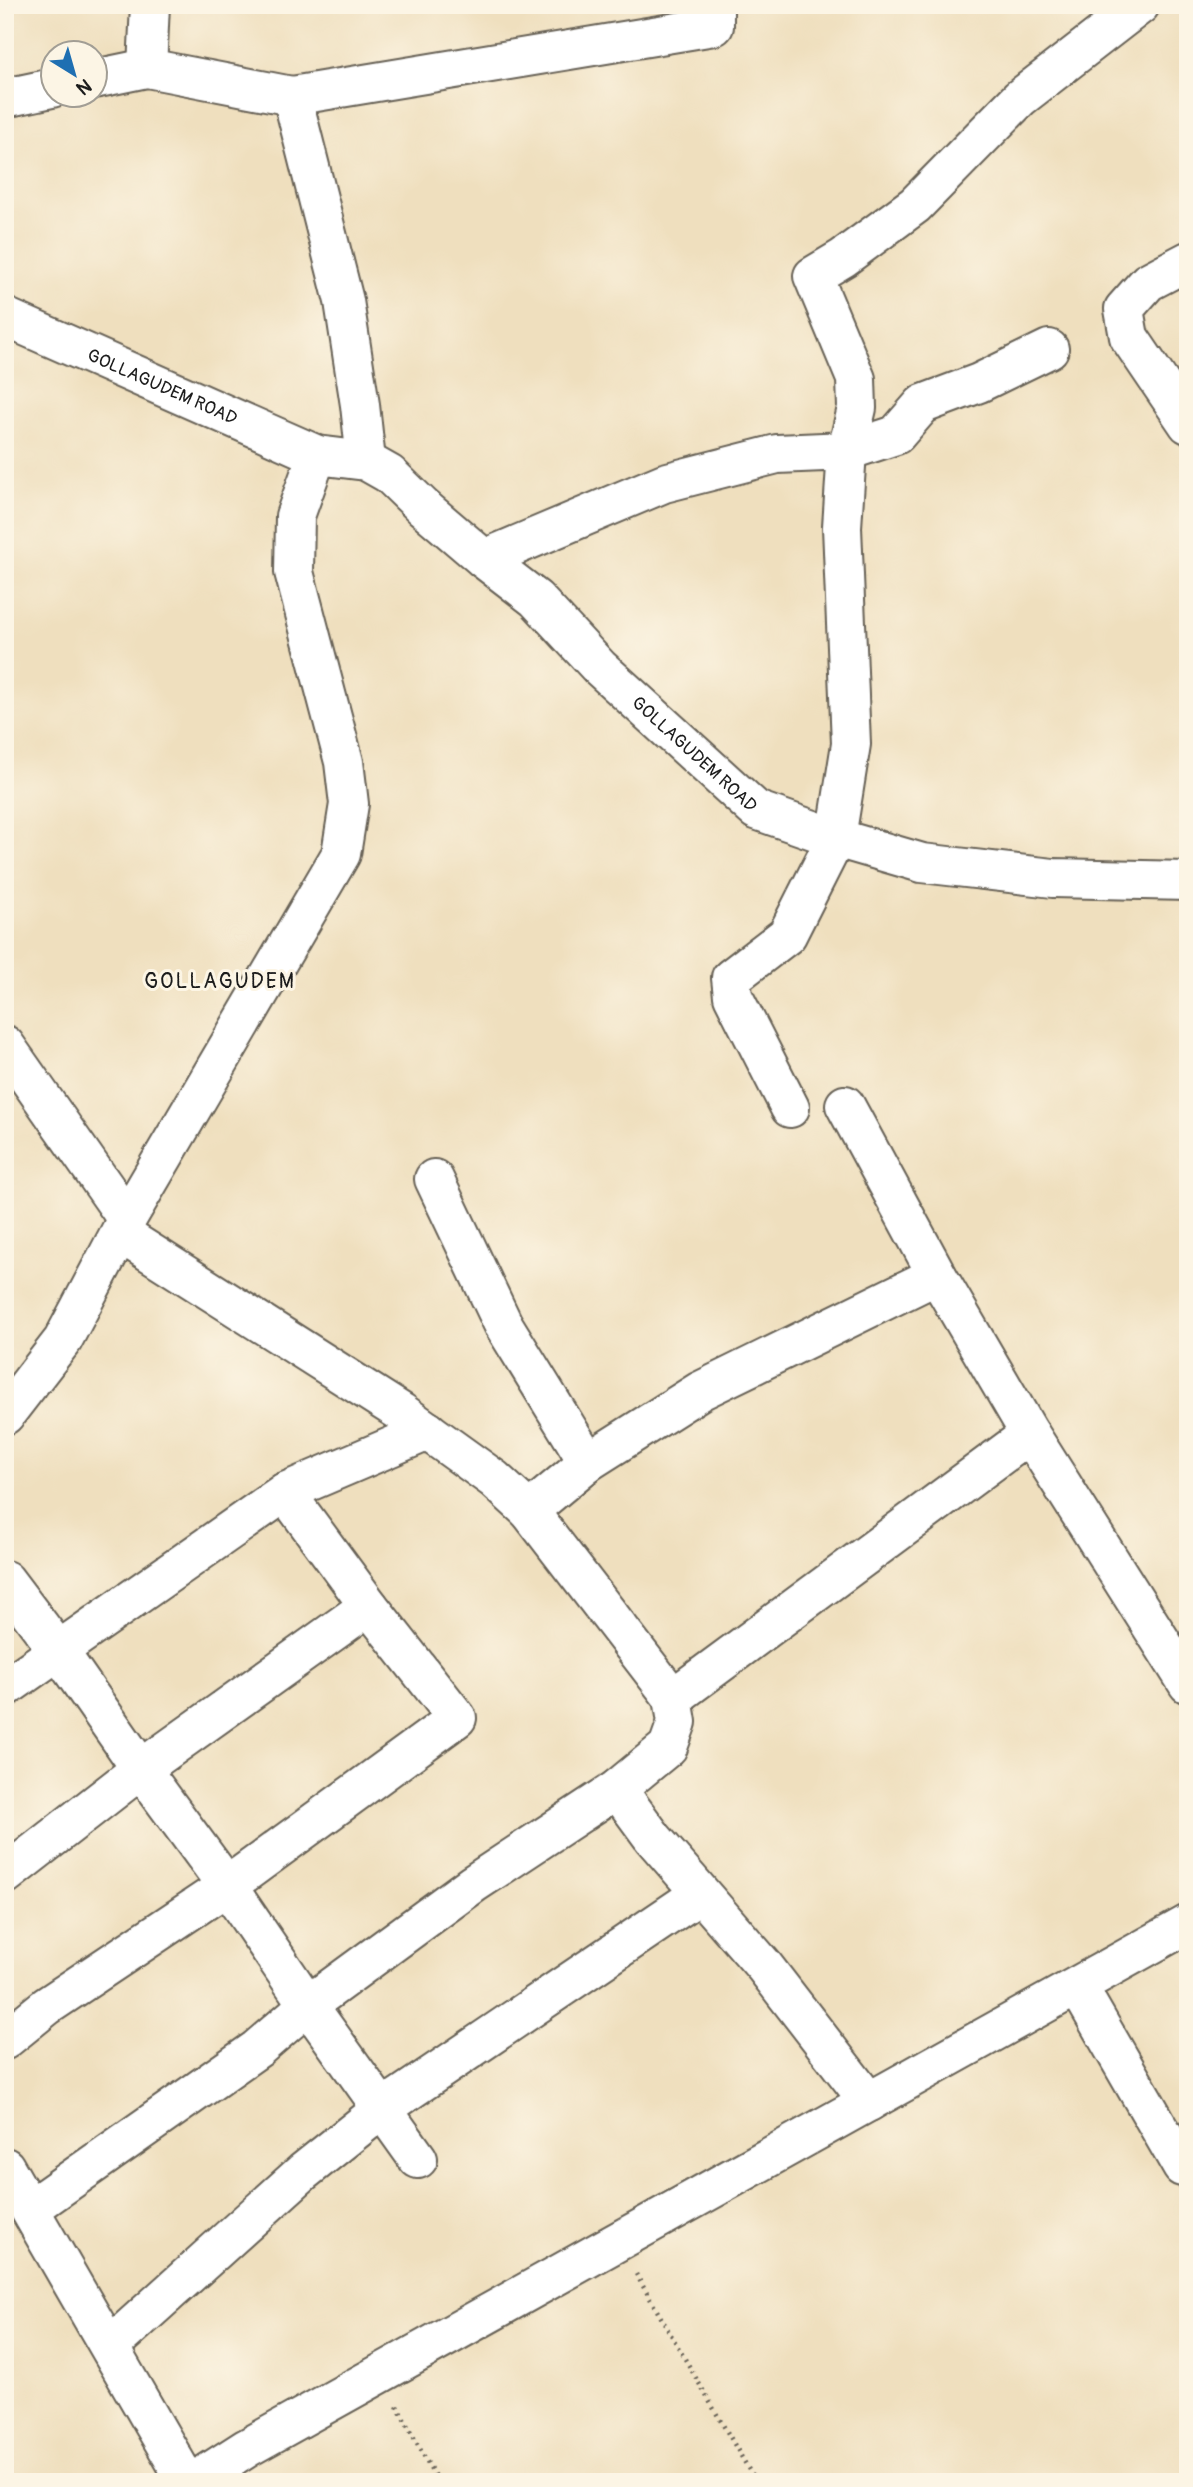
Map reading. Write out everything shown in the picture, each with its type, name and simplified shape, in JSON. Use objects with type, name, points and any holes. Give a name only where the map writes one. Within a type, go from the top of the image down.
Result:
[{"type":"street","points":[[147,68],[150,5]]},
{"type":"street","points":[[108,76],[147,68],[292,96],[714,26],[714,5]]},
{"type":"street","points":[[790,1108],[733,996],[731,978],[787,935],[836,838],[851,744],[842,527],[847,452],[857,408],[856,379],[813,276],[843,258],[915,205],[1020,98],[1140,5]]},
{"type":"street","points":[[5,98],[38,91]]},
{"type":"street","points":[[292,96],[344,301],[366,461]]},
{"type":"street","points":[[1188,261],[1149,282],[1124,309],[1129,337],[1188,424]]},
{"type":"street","name":"GOLLAGUDEM ROAD","points":[[5,317],[317,455],[366,461],[389,474],[484,559],[536,599],[599,667],[756,810],[836,838],[922,863],[1053,878],[1188,881]]},
{"type":"street","points":[[484,559],[664,483],[777,454],[847,452],[896,435],[923,404],[979,383],[1049,349]]},
{"type":"street","points":[[5,1415],[63,1340],[124,1227],[341,854],[349,804],[344,762],[294,572],[295,516],[317,455]]},
{"type":"street","points":[[5,1045],[124,1227],[428,1431],[494,1479],[529,1511],[673,1698],[677,1722],[668,1747],[617,1789],[473,1884],[308,2005],[257,2049],[31,2208]]},
{"type":"street","points":[[845,1105],[937,1275],[1030,1434],[1188,1684]]},
{"type":"street","points":[[434,1179],[503,1324],[588,1462]]},
{"type":"street","points":[[529,1511],[588,1462],[700,1391],[937,1275]]},
{"type":"street","points":[[5,1688],[285,1492],[428,1431]]},
{"type":"street","points":[[673,1698],[1030,1434]]},
{"type":"street","points":[[5,2040],[47,2006],[227,1886],[457,1718],[369,1606],[285,1492]]},
{"type":"street","points":[[5,1580],[227,1886],[418,2159]]},
{"type":"street","points":[[5,1875],[141,1769],[369,1606]]},
{"type":"street","points":[[617,1789],[653,1839],[764,1966],[869,2102]]},
{"type":"street","points":[[110,2346],[303,2172],[382,2109],[700,1894]]},
{"type":"street","points":[[194,2482],[247,2448],[1188,1924]]},
{"type":"street","points":[[1078,1987],[1182,2167]]},
{"type":"street","points":[[5,2167],[187,2482]]},
{"type":"path","points":[[618,2243],[756,2482]]},
{"type":"path","points":[[380,2374],[439,2482]]},
{"type":"district","name":"GOLLAGUDEM","points":[[220,981]]}]
